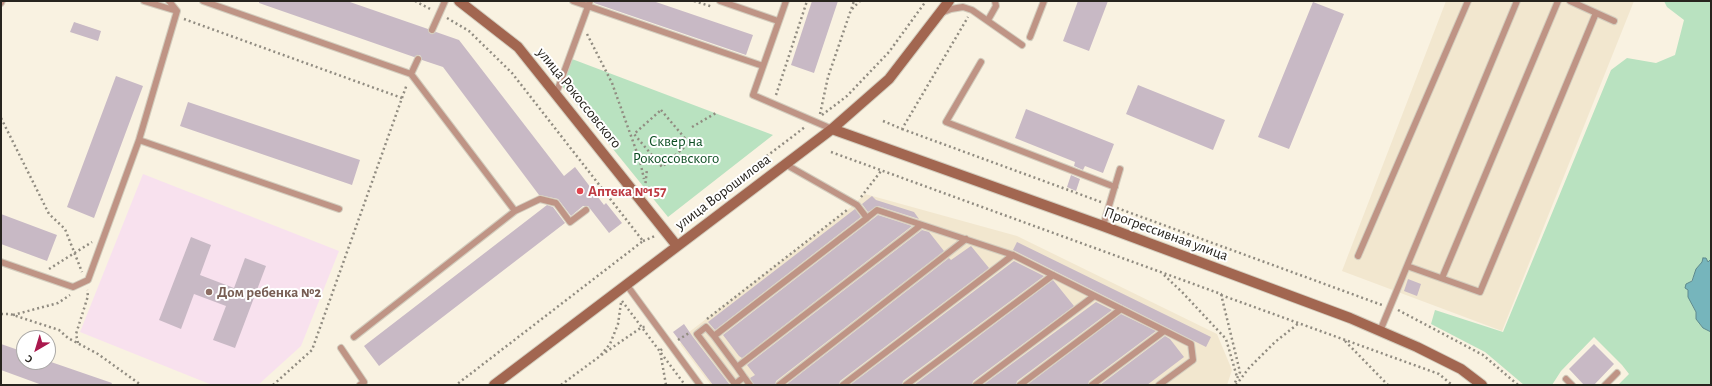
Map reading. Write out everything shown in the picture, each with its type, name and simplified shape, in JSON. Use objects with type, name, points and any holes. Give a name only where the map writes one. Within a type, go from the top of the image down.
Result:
[{"type":"street","name":"улица Рокоссовского","points":[[459,1],[518,46],[677,246]]},
{"type":"street","name":"улица Ворошилова","points":[[494,385],[832,129],[889,79],[949,1]]},
{"type":"street","name":"Прогрессивная улица","points":[[832,129],[1103,226],[1380,331],[1461,369],[1482,385]]},
{"type":"lane","points":[[144,1],[177,14]]},
{"type":"lane","points":[[1,262],[73,287],[88,280],[139,140],[177,14],[169,1]]},
{"type":"lane","points":[[203,1],[411,74],[515,211]]},
{"type":"lane","points":[[432,30],[445,1]]},
{"type":"lane","points":[[573,1],[589,4],[596,9],[764,66]]},
{"type":"lane","points":[[720,1],[778,21]]},
{"type":"lane","points":[[786,1],[754,95],[832,129]]},
{"type":"lane","points":[[988,20],[996,6],[994,1]]},
{"type":"lane","points":[[1030,36],[1044,1]]},
{"type":"lane","points":[[1358,256],[1468,1]]},
{"type":"lane","points":[[1380,331],[1517,1]]},
{"type":"lane","points":[[1442,278],[1558,1]]},
{"type":"lane","points":[[1570,1],[1614,21]]},
{"type":"lane","points":[[556,94],[589,4]]},
{"type":"lane","points":[[938,15],[951,9],[963,7],[972,10],[1022,45]]},
{"type":"lane","points":[[1407,266],[1480,292],[1596,13]]},
{"type":"lane","points":[[411,74],[418,59]]},
{"type":"lane","points":[[981,62],[946,122],[1115,187]]},
{"type":"lane","points":[[139,140],[339,210]]},
{"type":"lane","points":[[785,164],[855,204],[867,218]]},
{"type":"lane","points":[[1103,226],[1120,169]]},
{"type":"lane","points":[[354,337],[515,211],[540,199],[556,203],[570,222],[586,210]]},
{"type":"lane","points":[[714,336],[877,210],[1013,255],[1191,344],[1193,360],[1159,385]]},
{"type":"lane","points":[[737,367],[921,225]]},
{"type":"lane","points":[[779,385],[966,239]]},
{"type":"lane","points":[[843,385],[1013,255]]},
{"type":"lane","points":[[906,385],[1052,274]]},
{"type":"lane","points":[[626,284],[700,385]]},
{"type":"lane","points":[[976,385],[1094,296]]},
{"type":"lane","points":[[1020,385],[1121,309]]},
{"type":"lane","points":[[744,377],[735,384],[697,334],[706,327],[714,336],[750,385]]},
{"type":"lane","points":[[1092,385],[1164,331]]},
{"type":"lane","points":[[341,348],[364,382],[360,385]]},
{"type":"lane","points":[[1605,385],[1617,373]]},
{"type":"lane","points":[[1566,379],[1572,385]]},
{"type":"path","points":[[414,1],[469,31],[512,73],[643,241],[456,385]]},
{"type":"path","points":[[773,104],[807,1]]},
{"type":"path","points":[[820,116],[828,77],[854,1]]},
{"type":"path","points":[[852,10],[860,1]]},
{"type":"path","points":[[596,9],[587,34],[612,84],[640,161],[645,192]]},
{"type":"path","points":[[177,14],[402,98]]},
{"type":"path","points":[[902,129],[961,29]]},
{"type":"path","points":[[273,385],[312,350],[411,74]]},
{"type":"path","points":[[660,110],[689,143],[662,167],[634,134],[660,110]]},
{"type":"path","points":[[692,127],[716,113]]},
{"type":"path","points":[[1,118],[49,214],[65,229],[85,282],[88,296],[76,334],[78,343]]},
{"type":"path","points":[[883,122],[1389,307],[1483,355],[1518,385]]},
{"type":"path","points":[[831,152],[1440,374],[1452,385]]},
{"type":"path","points":[[644,179],[647,169]]},
{"type":"path","points":[[703,322],[855,204],[865,194],[881,171]]},
{"type":"path","points":[[35,274],[50,268],[105,234]]},
{"type":"path","points":[[1162,273],[1226,339],[1238,378]]},
{"type":"path","points":[[12,315],[34,311],[58,303],[85,282]]},
{"type":"path","points":[[1220,294],[1240,372],[1235,385]]},
{"type":"path","points":[[600,356],[610,344],[618,324],[622,300],[685,385]]},
{"type":"path","points":[[1,314],[12,315],[59,330],[98,354],[141,385]]},
{"type":"path","points":[[1235,385],[1249,368],[1299,323]]},
{"type":"path","points":[[562,385],[642,327]]},
{"type":"path","points":[[668,341],[679,340],[691,331]]},
{"type":"path","points":[[1343,339],[1388,385]]},
{"type":"path","points":[[660,351],[666,385]]},
{"type":"shaded area","points":[[1446,1],[1634,1],[1502,331],[1342,271]]},
{"type":"shaded area","name":"Дом ребенка №2","points":[[143,174],[339,251],[301,346],[258,385],[212,385],[80,332]]},
{"type":"shaded area","points":[[865,194],[1017,236],[1217,334],[1232,370],[1227,385],[711,385],[680,344],[684,336],[850,208]]},
{"type":"green space","points":[[1664,1],[1711,1],[1711,259],[1709,262],[1706,260],[1702,262],[1687,288],[1697,319],[1703,328],[1711,332],[1711,385],[1618,385],[1629,374],[1594,337],[1561,371],[1552,385],[1524,385],[1485,352],[1431,324],[1435,310],[1503,332],[1611,70],[1627,58],[1656,63],[1675,55],[1684,20],[1667,7]]},
{"type":"green space","name":"Сквер на Рокоссовского","points":[[572,59],[773,135],[668,217],[562,86]]},
{"type":"water","points":[[1703,258],[1706,258],[1708,262],[1711,259],[1711,332],[1703,328],[1696,319],[1696,312],[1688,297],[1688,290],[1685,288],[1686,284],[1692,281],[1696,269],[1702,262]]},
{"type":"building","points":[[259,1],[347,1],[428,29],[431,34],[436,32],[459,40],[564,176],[575,167],[604,205],[606,203],[622,223],[609,233],[588,206],[583,206],[571,216],[558,199],[539,195],[443,67],[422,60],[420,55],[414,57],[259,3]]},
{"type":"building","points":[[594,1],[653,1],[753,35],[746,55],[594,3]]},
{"type":"building","points":[[812,1],[838,1],[814,73],[791,65]]},
{"type":"building","points":[[1078,1],[1108,1],[1089,51],[1063,41]]},
{"type":"building","points":[[1313,2],[1344,14],[1289,149],[1258,137]]},
{"type":"building","points":[[74,22],[101,31],[98,41],[70,32]]},
{"type":"building","points":[[116,76],[143,86],[94,218],[67,207]]},
{"type":"building","points":[[1138,85],[1225,120],[1213,150],[1126,114]]},
{"type":"building","points":[[188,102],[360,160],[352,185],[180,126]]},
{"type":"building","points":[[1026,109],[1114,144],[1103,173],[1085,166],[1083,170],[1074,166],[1075,162],[1015,138]]},
{"type":"building","points":[[1071,175],[1080,179],[1076,191],[1067,187]]},
{"type":"building","points":[[872,196],[876,200],[914,212],[919,219],[878,206],[868,212],[862,204]]},
{"type":"building","points":[[547,205],[553,207],[565,223],[379,366],[364,346]]},
{"type":"building","points":[[855,209],[861,217],[715,330],[708,322]]},
{"type":"building","points":[[1,214],[57,235],[47,261],[1,244]]},
{"type":"building","points":[[878,215],[912,226],[742,358],[739,356],[723,335]]},
{"type":"building","points":[[922,230],[929,232],[944,251],[776,381],[775,385],[754,385],[750,378],[755,375],[747,365]]},
{"type":"building","points":[[191,237],[211,245],[200,275],[234,288],[245,258],[266,266],[235,348],[213,340],[226,306],[194,294],[181,329],[159,320]]},
{"type":"building","points":[[1017,242],[1211,337],[1206,347],[1013,250]]},
{"type":"building","points":[[971,246],[989,268],[840,381],[839,385],[786,385],[949,258],[951,260]]},
{"type":"building","points":[[1014,261],[1044,276],[903,381],[902,385],[850,385]]},
{"type":"building","points":[[1408,279],[1421,284],[1417,296],[1404,291]]},
{"type":"building","points":[[1053,280],[1074,306],[973,381],[972,385],[914,385]]},
{"type":"building","points":[[1096,302],[1112,310],[1017,381],[1016,385],[983,385]]},
{"type":"building","points":[[1121,314],[1156,331],[1089,381],[1088,385],[1027,385]]},
{"type":"building","points":[[684,324],[730,385],[713,385],[673,332]]},
{"type":"building","points":[[1165,336],[1170,339],[1184,357],[1147,385],[1100,385]]},
{"type":"building","points":[[1,344],[16,349],[16,370],[56,370],[56,364],[112,383],[111,385],[42,385],[1,370]]},
{"type":"building","points":[[1594,344],[1614,364],[1594,385],[1584,385],[1569,369]]},
{"type":"place","name":"Аптека №157","points":[[580,191]]},
{"type":"place","name":"Дом ребенка №2","points":[[209,292]]}]
